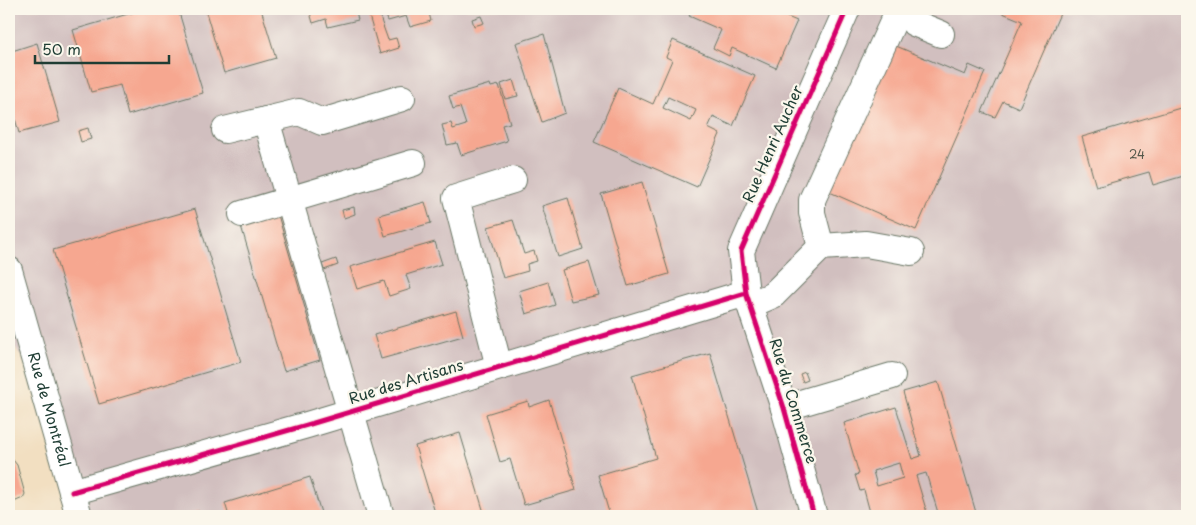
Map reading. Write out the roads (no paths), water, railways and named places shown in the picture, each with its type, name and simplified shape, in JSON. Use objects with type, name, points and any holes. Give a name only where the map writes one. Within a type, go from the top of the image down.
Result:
[{"type":"street","name":"Rue Henri Aucher","points":[[748,299],[741,251],[847,9]]},
{"type":"street","points":[[899,9],[812,200],[812,213],[821,247],[866,244],[911,252]]},
{"type":"street","points":[[906,9],[914,23],[940,34]]},
{"type":"street","points":[[225,130],[299,112],[322,122],[402,98]]},
{"type":"street","points":[[266,120],[381,516]]},
{"type":"street","points":[[242,214],[413,163]]},
{"type":"street","points":[[499,367],[456,198],[513,180]]},
{"type":"street","name":"Rue des Artisans","points":[[76,504],[350,412],[499,367],[748,299],[773,295],[821,247]]},
{"type":"street","name":"Rue de Montréal","points":[[9,270],[76,504]]},
{"type":"street","name":"Rue du Commerce","points":[[748,299],[784,408],[814,516]]},
{"type":"street","points":[[784,408],[892,376]]}]
